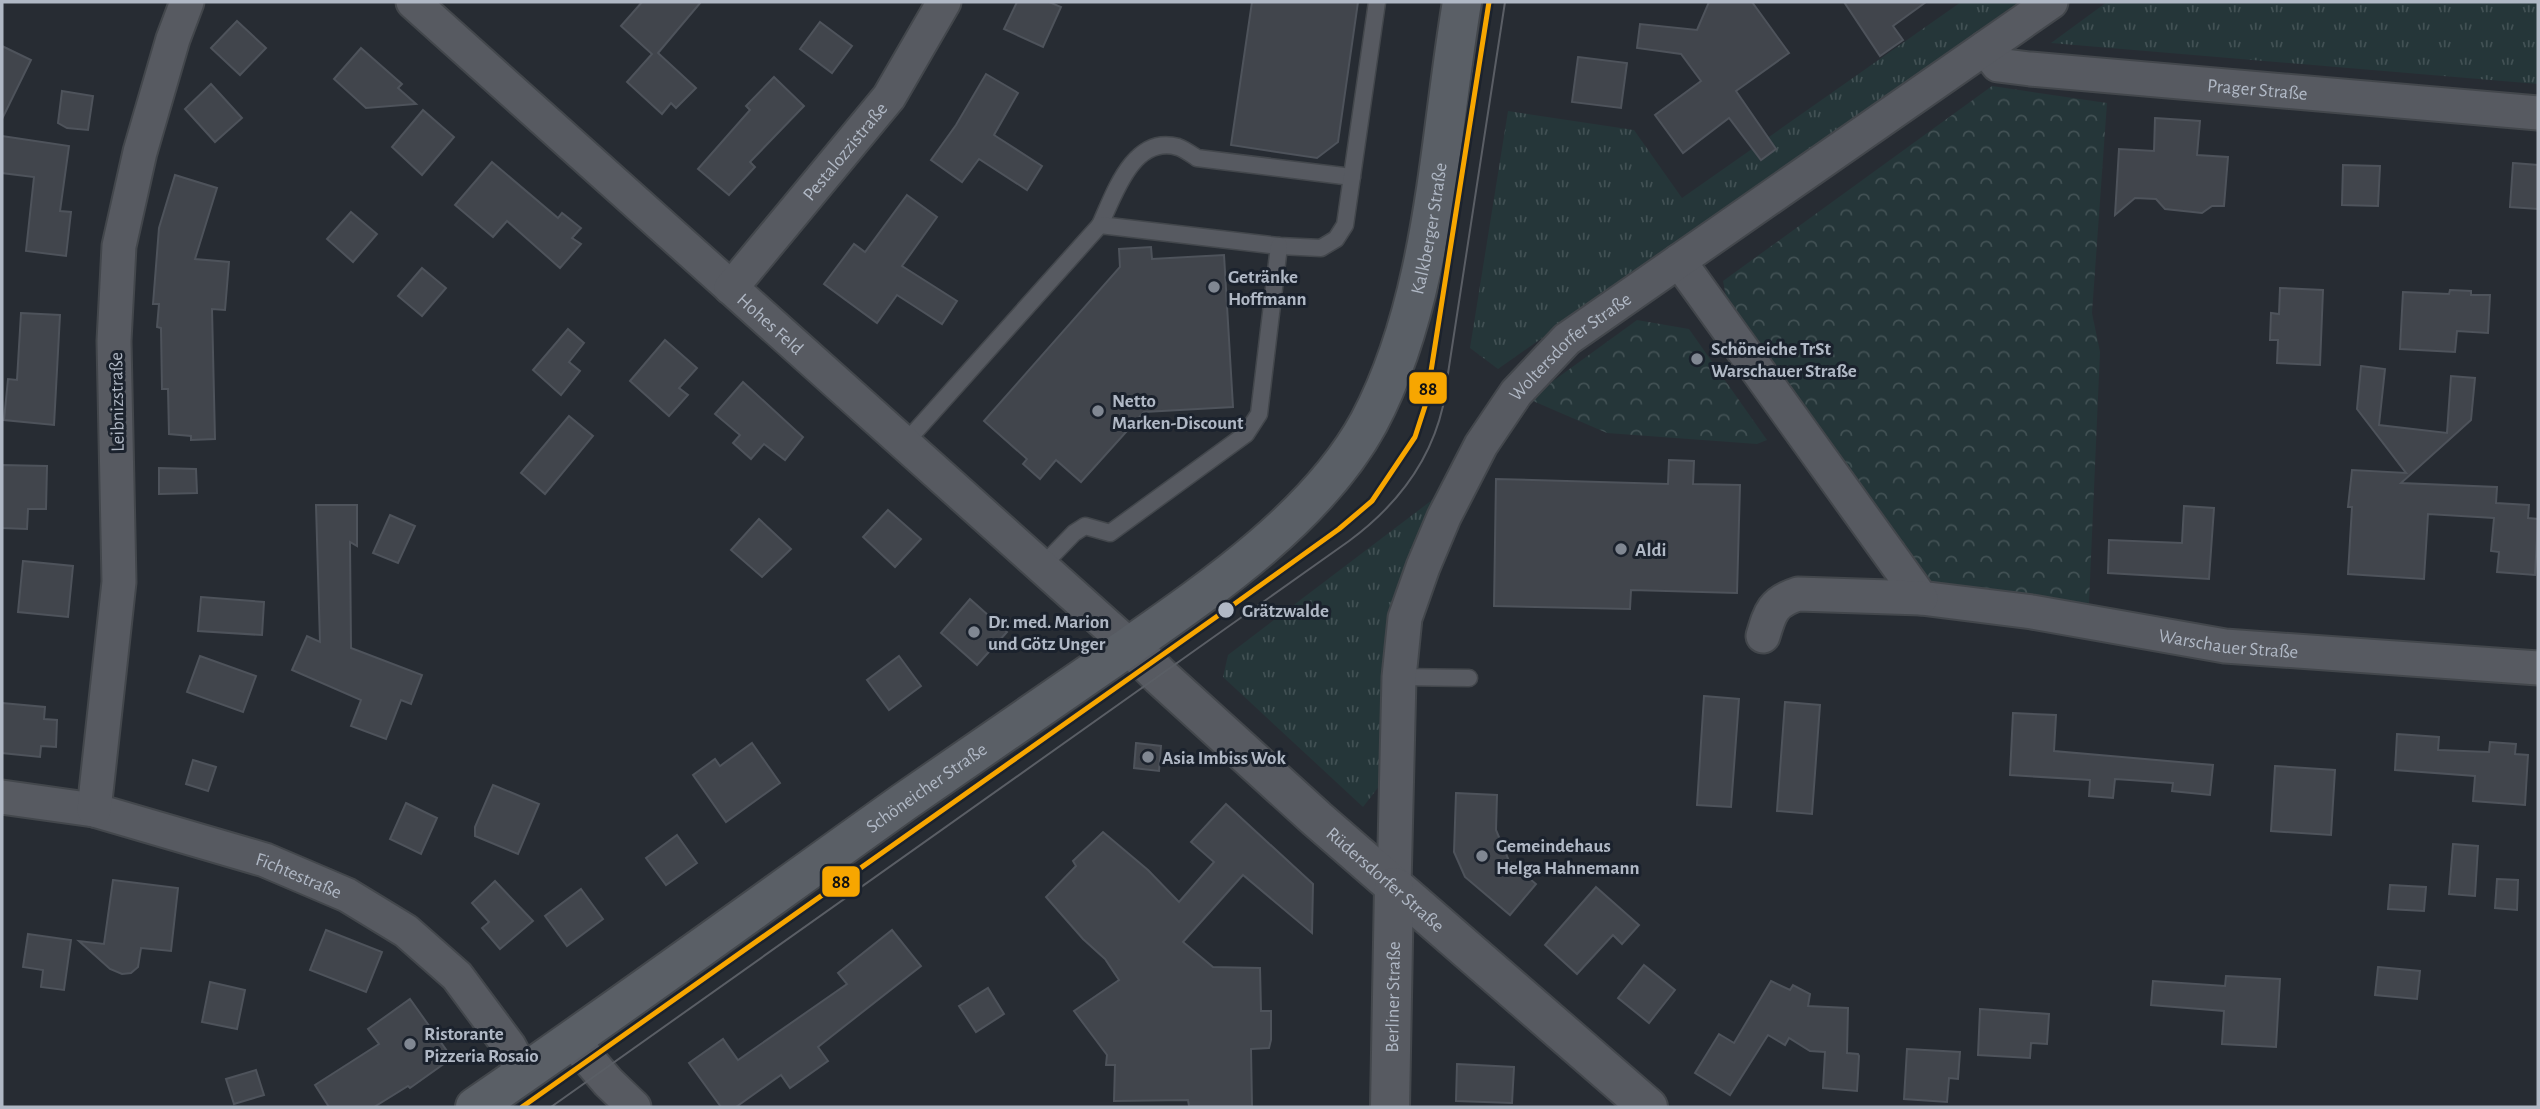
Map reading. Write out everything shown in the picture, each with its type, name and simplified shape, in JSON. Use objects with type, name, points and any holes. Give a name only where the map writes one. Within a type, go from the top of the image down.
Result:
[{"type":"main road","name":"Kalkberger Straße","points":[[1356,444],[1381,399],[1396,363],[1415,299],[1429,225],[1462,2]]},
{"type":"main road","name":"Schöneicher Straße","points":[[475,1107],[1211,587],[1318,494],[1356,444]]},
{"type":"street","name":"Leibnizstraße","points":[[94,810],[119,582],[114,341],[120,246],[140,152],[173,39],[187,2]]},
{"type":"street","name":"Hohes Feld","points":[[413,2],[1130,646]]},
{"type":"street","name":"Pestalozzistraße","points":[[731,288],[889,97],[944,2]]},
{"type":"street","name":"Woltersdorfer Straße","points":[[1394,887],[1399,677],[1405,618],[1444,517],[1481,445],[1508,403],[1567,339],[2051,2]]},
{"type":"street","name":"Prager Straße","points":[[1985,48],[1998,65],[2538,113]]},
{"type":"street","points":[[1679,261],[1921,598]]},
{"type":"street","name":"Warschauer Straße","points":[[1763,636],[1770,612],[1784,599],[1798,594],[1921,598],[2032,612],[2225,646],[2538,668]]},
{"type":"street","name":"Rüdersdorfer Straße","points":[[1130,646],[1394,887],[1648,1107]]},
{"type":"street","name":"Fichtestraße","points":[[2,797],[94,810],[265,860],[347,895],[406,931],[457,976],[509,1046],[524,1074]]},
{"type":"street","name":"Berliner Straße","points":[[1390,1107],[1394,887]]},
{"type":"street","points":[[572,1040],[608,1082],[634,1107]]},
{"type":"lane","points":[[1100,225],[1279,246],[1321,248],[1336,239],[1345,225],[1377,2]]},
{"type":"lane","points":[[904,444],[1100,225],[1120,181],[1147,151],[1161,146],[1178,147],[1197,158],[1352,177]]},
{"type":"lane","points":[[1041,567],[1074,533],[1085,526],[1110,533],[1246,434],[1259,414],[1279,246]]},
{"type":"lane","points":[[1399,677],[1469,678]]},
{"type":"green space","points":[[1961,2],[2019,2],[1498,369],[1470,348],[1508,111],[1634,130],[1682,198]]},
{"type":"green space","points":[[2107,2],[2538,2],[2538,84],[2051,43]]},
{"type":"green space","points":[[1992,86],[2107,103],[2092,313],[2100,352],[2089,603],[1951,594],[1924,577],[1727,302],[1723,281]]},
{"type":"green space","points":[[1637,320],[1689,329],[1767,440],[1757,444],[1607,433],[1533,401],[1553,381]]},
{"type":"green space","points":[[1440,494],[1387,776],[1363,807],[1223,677],[1228,655]]},
{"type":"building","points":[[642,2],[701,2],[658,53],[696,88],[676,108],[671,103],[662,114],[627,82],[652,54],[621,26]]},
{"type":"building","points":[[1017,2],[1049,2],[1061,7],[1043,47],[1004,29]]},
{"type":"building","points":[[1252,2],[1358,2],[1338,142],[1317,158],[1231,145]]},
{"type":"building","points":[[1709,2],[1752,2],[1789,53],[1736,91],[1776,149],[1761,160],[1729,118],[1683,153],[1655,115],[1701,81],[1681,54],[1637,48],[1640,24],[1697,30]]},
{"type":"building","points":[[1844,2],[1926,2],[1893,26],[1903,40],[1880,56]]},
{"type":"building","points":[[237,21],[266,48],[240,75],[211,48]]},
{"type":"building","points":[[820,22],[852,46],[832,73],[800,49]]},
{"type":"building","points":[[2,46],[31,60],[2,119]]},
{"type":"building","points":[[361,48],[402,84],[398,88],[416,104],[366,108],[334,79]]},
{"type":"building","points":[[1578,57],[1627,63],[1621,108],[1572,102]]},
{"type":"building","points":[[986,74],[1018,93],[994,135],[1042,166],[1027,190],[979,159],[962,182],[931,160],[956,125]]},
{"type":"building","points":[[774,77],[804,106],[750,162],[755,167],[729,195],[698,169],[750,110],[746,106]]},
{"type":"building","points":[[211,84],[242,118],[215,142],[185,109]]},
{"type":"building","points":[[62,91],[93,96],[88,130],[67,128],[58,123]]},
{"type":"building","points":[[423,110],[454,137],[422,175],[392,147]]},
{"type":"building","points":[[2155,118],[2200,121],[2197,155],[2228,157],[2224,206],[2212,206],[2202,213],[2165,209],[2156,199],[2135,198],[2115,215],[2119,149],[2154,151]]},
{"type":"building","points":[[2,136],[69,146],[60,211],[71,212],[66,256],[26,251],[34,177],[2,173]]},
{"type":"building","points":[[492,162],[558,218],[562,213],[581,228],[572,238],[581,244],[560,268],[507,221],[493,237],[455,205]]},
{"type":"building","points":[[2513,163],[2538,165],[2538,209],[2510,207]]},
{"type":"building","points":[[2343,165],[2380,166],[2378,206],[2342,205]]},
{"type":"building","points":[[175,175],[217,188],[195,259],[229,262],[225,310],[212,309],[215,439],[191,440],[191,436],[169,434],[168,389],[162,389],[161,328],[157,327],[159,304],[153,304],[159,228]]},
{"type":"building","points":[[907,195],[937,217],[902,266],[957,301],[942,324],[897,295],[877,323],[824,284],[854,244],[865,252]]},
{"type":"building","points":[[351,212],[377,234],[353,262],[327,239]]},
{"type":"building","points":[[1151,247],[1152,259],[1224,255],[1233,407],[1144,412],[1081,482],[1056,460],[1040,479],[1023,464],[1027,459],[984,421],[1120,267],[1119,249]]},
{"type":"building","points":[[422,268],[446,288],[422,316],[398,296]]},
{"type":"building","points":[[2280,288],[2323,290],[2320,365],[2277,363],[2278,340],[2270,340],[2271,313],[2279,314]]},
{"type":"building","points":[[2450,290],[2471,291],[2471,295],[2490,295],[2488,333],[2457,331],[2455,352],[2400,349],[2403,292],[2449,294]]},
{"type":"building","points":[[21,313],[60,315],[54,425],[4,420],[8,379],[17,380]]},
{"type":"building","points":[[568,329],[584,343],[569,362],[580,371],[561,395],[533,370]]},
{"type":"building","points":[[665,340],[697,368],[679,388],[688,395],[669,416],[630,381]]},
{"type":"building","points":[[2361,366],[2385,369],[2379,425],[2447,433],[2451,376],[2475,378],[2471,420],[2401,483],[2497,487],[2496,503],[2529,505],[2528,518],[2538,519],[2535,575],[2497,572],[2499,552],[2491,551],[2494,518],[2428,514],[2424,579],[2348,574],[2352,507],[2348,507],[2352,470],[2406,473],[2357,409]]},
{"type":"building","points":[[743,382],[803,437],[785,460],[764,444],[751,459],[733,443],[740,435],[715,414]]},
{"type":"building","points":[[569,416],[593,436],[545,494],[521,473]]},
{"type":"building","name":"Aldi","points":[[1669,460],[1694,461],[1693,484],[1740,485],[1737,593],[1631,590],[1630,609],[1494,606],[1496,479],[1668,484]]},
{"type":"building","points":[[2,465],[47,466],[46,509],[28,509],[27,529],[2,528]]},
{"type":"building","points":[[159,468],[196,469],[197,493],[159,494]]},
{"type":"building","points":[[316,505],[357,505],[357,546],[350,542],[351,648],[422,675],[411,704],[401,700],[386,739],[351,726],[361,700],[292,670],[307,636],[320,642]]},
{"type":"building","points":[[2184,506],[2214,508],[2209,579],[2108,573],[2109,540],[2182,543]]},
{"type":"building","points":[[888,510],[921,539],[895,567],[863,537]]},
{"type":"building","points":[[390,515],[415,526],[398,563],[373,553]]},
{"type":"building","points":[[759,519],[791,549],[762,577],[731,550]]},
{"type":"building","points":[[23,561],[73,566],[68,617],[18,612]]},
{"type":"building","points":[[201,597],[264,602],[262,635],[198,631]]},
{"type":"building","name":"Dr. med. Marion und Götz Unger","points":[[970,599],[1007,632],[977,665],[941,633]]},
{"type":"building","points":[[200,656],[256,676],[243,712],[187,692]]},
{"type":"building","points":[[899,656],[921,686],[889,710],[867,680]]},
{"type":"building","points":[[1704,696],[1739,699],[1731,807],[1697,805]]},
{"type":"building","points":[[1785,702],[1820,705],[1812,814],[1777,811]]},
{"type":"building","points":[[2,703],[45,707],[44,719],[57,720],[56,747],[41,746],[40,757],[2,753]]},
{"type":"building","points":[[2013,713],[2056,715],[2054,751],[2213,765],[2210,795],[2172,791],[2173,783],[2115,779],[2113,798],[2089,796],[2090,780],[2010,775]]},
{"type":"building","points":[[2397,734],[2439,737],[2438,750],[2489,752],[2490,742],[2516,744],[2515,754],[2528,755],[2525,805],[2473,801],[2475,776],[2395,770]]},
{"type":"building","points":[[752,743],[780,783],[726,822],[693,775],[715,759],[720,766]]},
{"type":"building","name":"Asia Imbiss Wok","points":[[1136,743],[1161,746],[1159,771],[1134,768]]},
{"type":"building","points":[[193,760],[216,767],[208,791],[186,784]]},
{"type":"building","points":[[2275,766],[2335,770],[2331,835],[2271,831]]},
{"type":"building","points":[[493,785],[539,804],[518,854],[475,836],[475,827]]},
{"type":"building","name":"Gemeindehaus Helga Hahnemann","points":[[1456,793],[1497,795],[1496,830],[1509,861],[1536,884],[1510,915],[1465,877],[1454,852]]},
{"type":"building","points":[[406,803],[437,818],[421,854],[390,839]]},
{"type":"building","points":[[1226,804],[1313,884],[1312,933],[1243,875],[1183,942],[1213,967],[1260,968],[1261,1011],[1271,1011],[1271,1040],[1269,1048],[1251,1049],[1252,1106],[1189,1106],[1188,1100],[1114,1101],[1115,1065],[1106,1065],[1107,1055],[1074,1011],[1119,980],[1105,959],[1083,939],[1046,897],[1076,866],[1073,861],[1103,832],[1148,870],[1179,902],[1214,862],[1191,842]]},
{"type":"building","points":[[677,835],[697,863],[666,885],[646,858]]},
{"type":"building","points":[[2453,844],[2478,846],[2475,896],[2449,894]]},
{"type":"building","points":[[2497,879],[2518,880],[2517,910],[2495,908]]},
{"type":"building","points":[[113,880],[178,888],[171,951],[141,948],[138,967],[131,973],[122,974],[110,969],[79,941],[104,944]]},
{"type":"building","points":[[495,881],[533,921],[500,949],[482,928],[489,922],[472,903]]},
{"type":"building","points":[[2390,885],[2426,887],[2424,911],[2388,909]]},
{"type":"building","points":[[1596,887],[1639,925],[1622,944],[1613,935],[1577,974],[1545,945]]},
{"type":"building","points":[[581,889],[603,919],[567,946],[545,916]]},
{"type":"building","points":[[326,930],[382,952],[366,992],[310,970]]},
{"type":"building","points":[[892,930],[921,966],[818,1047],[828,1061],[790,1088],[781,1075],[736,1107],[721,1107],[689,1063],[723,1039],[738,1060],[847,984],[838,973]]},
{"type":"building","points":[[28,934],[71,940],[64,990],[41,987],[43,970],[23,967]]},
{"type":"building","points":[[1644,965],[1675,990],[1649,1023],[1618,998]]},
{"type":"building","points":[[2378,967],[2420,971],[2417,999],[2375,995]]},
{"type":"building","points":[[2226,976],[2280,979],[2276,1047],[2222,1044],[2224,1011],[2151,1005],[2153,981],[2225,986]]},
{"type":"building","points":[[1771,981],[1790,990],[1793,985],[1810,994],[1808,1006],[1848,1008],[1847,1053],[1859,1056],[1857,1091],[1823,1088],[1825,1052],[1810,1051],[1789,1038],[1785,1045],[1768,1035],[1730,1095],[1695,1073],[1719,1034],[1734,1043]]},
{"type":"building","points":[[210,982],[245,990],[237,1029],[202,1022]]},
{"type":"building","points":[[988,988],[1004,1014],[976,1032],[959,1006]]},
{"type":"building","points":[[410,999],[452,1058],[410,1088],[408,1086],[374,1107],[329,1107],[315,1085],[379,1044],[368,1029]]},
{"type":"building","points":[[1980,1009],[2049,1014],[2047,1044],[2031,1043],[2030,1058],[1978,1055]]},
{"type":"building","points":[[1907,1049],[1960,1052],[1958,1079],[1949,1078],[1947,1102],[1904,1099]]},
{"type":"building","points":[[1457,1064],[1514,1067],[1512,1103],[1456,1101]]},
{"type":"building","points":[[256,1070],[264,1095],[234,1104],[226,1079]]},
{"type":"tram line","points":[[551,1107],[1349,541],[1396,498],[1420,465],[1443,406],[1505,2]]},
{"type":"transit line","name":"88","points":[[522,1107],[1226,610],[1339,529],[1372,501],[1415,437],[1426,403],[1489,2]]},
{"type":"place","name":"Getränke Hoffmann","points":[[1214,287]]},
{"type":"place","name":"Schöneiche TrSt Warschauer Straße","points":[[1697,359]]},
{"type":"place","name":"Netto Marken-Discount","points":[[1098,411]]},
{"type":"place","name":"Aldi","points":[[1621,549]]},
{"type":"place","name":"Grätzwalde","points":[[1226,610]]},
{"type":"place","name":"Dr. med. Marion und Götz Unger","points":[[974,632]]},
{"type":"place","name":"Asia Imbiss Wok","points":[[1148,757]]},
{"type":"place","name":"Gemeindehaus Helga Hahnemann","points":[[1482,856]]},
{"type":"place","name":"Ristorante Pizzeria Rosaio","points":[[410,1044]]}]
